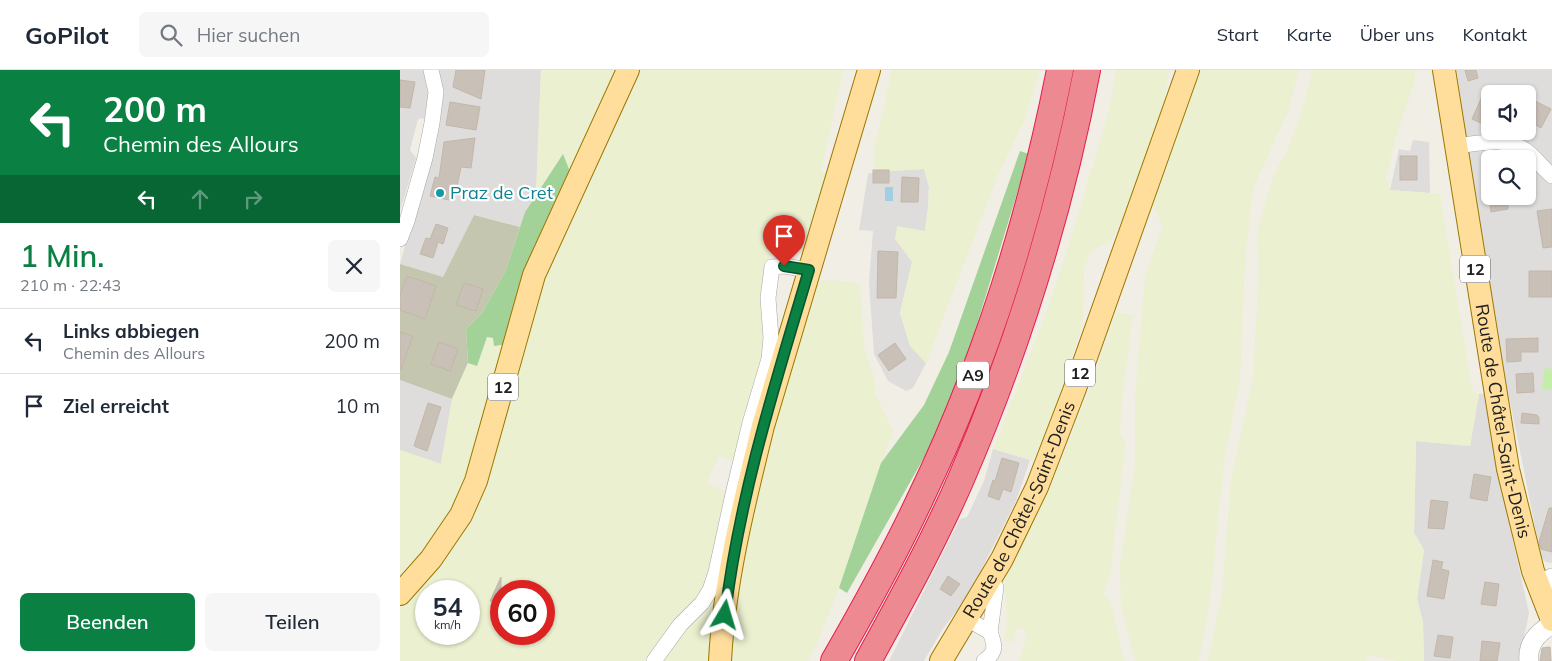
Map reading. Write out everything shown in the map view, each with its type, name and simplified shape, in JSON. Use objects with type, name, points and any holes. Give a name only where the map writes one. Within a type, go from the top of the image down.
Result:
[{"type":"highway","name":"A9","points":[[834,661],[874,590],[921,498],[972,378],[1024,224],[1040,164],[1060,70]]},
{"type":"highway","name":"A9","points":[[868,661],[944,516],[998,388],[1035,281],[1053,219],[1087,70]]},
{"type":"main road","name":"12","points":[[400,594],[431,558],[461,515],[476,481],[534,275],[628,70]]},
{"type":"main road","points":[[720,661],[732,565],[763,426],[868,70]]},
{"type":"main road","name":"Route de Châtel-Saint-Denis","points":[[941,661],[1002,559],[1037,487],[1074,391],[1188,70]]},
{"type":"main road","name":"Route de Châtel-Saint-Denis","points":[[1444,70],[1508,469],[1533,570],[1545,582],[1552,620]]},
{"type":"street","points":[[400,239],[425,158],[432,123],[436,92],[431,70]]},
{"type":"street","points":[[1457,146],[1492,141],[1511,144],[1529,153],[1552,176]]},
{"type":"street","points":[[654,661],[680,625],[702,603],[710,590],[716,572],[735,485],[769,359],[771,331],[768,298],[772,267],[784,266],[809,270]]},
{"type":"street","points":[[984,661],[992,656],[994,645],[990,632],[996,587],[990,579]]},
{"type":"street","points":[[967,620],[990,632]]},
{"type":"street","points":[[1529,661],[1528,655],[1532,642],[1540,632],[1552,624]]},
{"type":"shaded area","points":[[400,70],[423,70],[431,93],[425,118],[418,119],[410,150],[416,158],[400,211]]},
{"type":"shaded area","points":[[438,70],[541,70],[536,194],[525,212],[520,227],[474,215],[443,278],[400,264],[426,172],[442,83]]},
{"type":"shaded area","points":[[541,70],[621,70],[575,169],[569,169],[563,154],[536,194]]},
{"type":"shaded area","points":[[637,70],[843,70],[821,172],[829,173],[810,246],[781,262],[778,255],[769,256],[767,273],[768,339],[738,464],[719,456],[706,483],[728,493],[711,596],[717,605],[712,661],[400,661],[400,606],[415,588],[415,645],[480,645],[480,580],[421,580],[430,569],[539,290]]},
{"type":"shaded area","points":[[892,70],[1040,70],[1024,121],[998,175],[926,363],[910,346],[900,313],[912,262],[895,239],[897,226],[925,231],[929,187],[924,169],[875,172],[874,150]]},
{"type":"shaded area","points":[[1116,70],[1169,70],[1162,113],[1124,217],[1110,242],[1091,251],[1084,269],[1083,321],[1050,426],[1032,460],[993,449],[1044,318],[1064,260],[1111,102]]},
{"type":"shaded area","points":[[1199,70],[1299,70],[1288,112],[1253,188],[1245,260],[1240,379],[1224,462],[1210,599],[1199,661],[1135,661],[1121,605],[1120,566],[1135,463],[1135,400],[1145,275],[1163,226],[1152,204],[1169,162]]},
{"type":"shaded area","points":[[1313,70],[1415,70],[1415,80],[1395,140],[1386,179],[1390,190],[1440,194],[1472,390],[1479,394],[1470,446],[1416,441],[1414,533],[1424,550],[1417,599],[1423,622],[1424,661],[1397,661],[1370,655],[1366,661],[1208,661],[1222,592],[1231,479],[1253,378],[1259,264],[1257,232],[1273,176],[1286,153],[1301,114]]},
{"type":"shaded area","points":[[1457,70],[1552,70],[1552,563],[1546,562],[1541,557],[1507,387],[1466,148]]},
{"type":"shaded area","points":[[1413,140],[1429,142],[1430,193],[1390,190],[1399,149],[1410,151]]},
{"type":"shaded area","points":[[924,169],[929,187],[925,231],[912,262],[900,313],[910,346],[926,363],[913,388],[906,391],[888,381],[874,354],[869,282],[873,231],[859,230],[868,174]]},
{"type":"shaded area","points":[[474,215],[520,227],[506,270],[482,313],[466,329],[468,363],[452,399],[400,380],[400,264],[443,277]]},
{"type":"shaded area","points":[[822,281],[855,282],[860,287],[864,347],[875,380],[875,393],[893,431],[839,588],[816,646],[808,661],[731,661],[738,586],[771,433],[815,287]]},
{"type":"shaded area","points":[[1116,312],[1133,315],[1123,391],[1120,433],[1125,443],[1121,483],[1111,568],[1104,594],[1111,603],[1124,661],[1019,661],[1025,643],[1026,630],[1017,628],[1012,642],[1004,640],[1007,625],[1004,573],[1050,487],[1087,396]]},
{"type":"shaded area","points":[[487,337],[508,344],[473,470],[449,523],[400,578],[400,450],[441,464],[452,399],[468,363],[477,366]]},
{"type":"shaded area","points":[[400,380],[452,399],[441,464],[400,450]]},
{"type":"shaded area","points":[[1479,394],[1484,394],[1498,473],[1529,613],[1520,661],[1424,661],[1423,622],[1417,599],[1424,550],[1414,533],[1416,441],[1470,446]]},
{"type":"shaded area","points":[[993,449],[1030,460],[1016,501],[968,596],[942,630],[924,661],[889,661],[960,519],[967,517],[984,481]]},
{"type":"green space","points":[[1020,151],[1029,154],[967,357],[934,440],[847,593],[839,588],[881,463],[924,405],[949,352]]},
{"type":"green space","points":[[563,154],[569,169],[568,181],[533,251],[508,325],[508,344],[494,346],[493,338],[487,337],[477,366],[468,363],[466,329],[482,313],[506,270],[525,212]]},
{"type":"green space","points":[[1545,368],[1552,369],[1552,390],[1542,389]]},
{"type":"water","points":[[885,187],[893,187],[893,201],[885,201]]},
{"type":"building","points":[[456,70],[485,70],[481,99],[453,87]]},
{"type":"building","points":[[1465,70],[1476,70],[1478,78],[1468,81]]},
{"type":"building","points":[[400,80],[415,82],[410,108],[400,107]]},
{"type":"building","points":[[1481,99],[1481,123],[1472,119]]},
{"type":"building","points":[[450,102],[480,107],[476,130],[446,125]]},
{"type":"building","points":[[1536,102],[1551,109],[1541,128],[1536,125]]},
{"type":"building","points":[[475,138],[471,168],[461,167],[454,201],[430,196],[435,177],[439,178],[444,142]]},
{"type":"building","points":[[1400,156],[1417,156],[1417,180],[1400,180]]},
{"type":"building","points":[[873,170],[889,170],[889,183],[873,183]]},
{"type":"building","points":[[902,177],[919,178],[918,202],[901,202]]},
{"type":"building","points":[[1490,205],[1508,205],[1508,209],[1491,212]]},
{"type":"building","points":[[1552,209],[1552,247],[1543,248],[1537,211]]},
{"type":"building","points":[[436,224],[448,228],[443,244],[438,242],[433,258],[420,254],[426,238],[430,239]]},
{"type":"building","points":[[878,251],[898,252],[896,298],[877,298]]},
{"type":"building","points":[[1529,271],[1552,271],[1552,297],[1529,297]]},
{"type":"building","points":[[407,276],[436,286],[425,319],[400,310],[400,296]]},
{"type":"building","points":[[464,283],[483,289],[476,311],[456,305]]},
{"type":"building","points":[[400,332],[413,336],[401,369],[400,368]]},
{"type":"building","points":[[1538,338],[1538,352],[1521,352],[1521,361],[1507,362],[1506,339]]},
{"type":"building","points":[[439,342],[458,349],[450,371],[431,364]]},
{"type":"building","points":[[895,343],[906,359],[889,371],[878,355]]},
{"type":"building","points":[[1533,373],[1534,392],[1517,393],[1516,374]]},
{"type":"building","points":[[428,403],[441,407],[427,451],[414,446]]},
{"type":"building","points":[[1522,413],[1537,415],[1539,424],[1521,423]]},
{"type":"building","points":[[1002,458],[1019,463],[1011,492],[1003,489],[999,500],[988,496]]},
{"type":"building","points":[[1474,474],[1491,477],[1487,501],[1470,498]]},
{"type":"building","points":[[1431,500],[1448,502],[1444,529],[1428,528]]},
{"type":"building","points":[[1549,508],[1552,508],[1552,552],[1541,549],[1539,542]]},
{"type":"building","points":[[1433,560],[1443,562],[1441,569],[1449,571],[1444,599],[1427,596]]},
{"type":"building","points":[[948,576],[960,584],[951,596],[940,589]]},
{"type":"building","points":[[1485,582],[1499,584],[1496,606],[1481,604]]},
{"type":"building","points":[[1438,635],[1453,637],[1450,658],[1434,656]]},
{"type":"building","points":[[1482,641],[1500,643],[1497,661],[1480,661]]},
{"type":"building","points":[[1550,647],[1551,661],[1540,661],[1542,648]]},
{"type":"place","name":"Praz de Cret","points":[[440,193]]},
{"type":"route","points":[[725,615],[732,565],[752,471],[763,426],[809,270],[784,266]]}]
